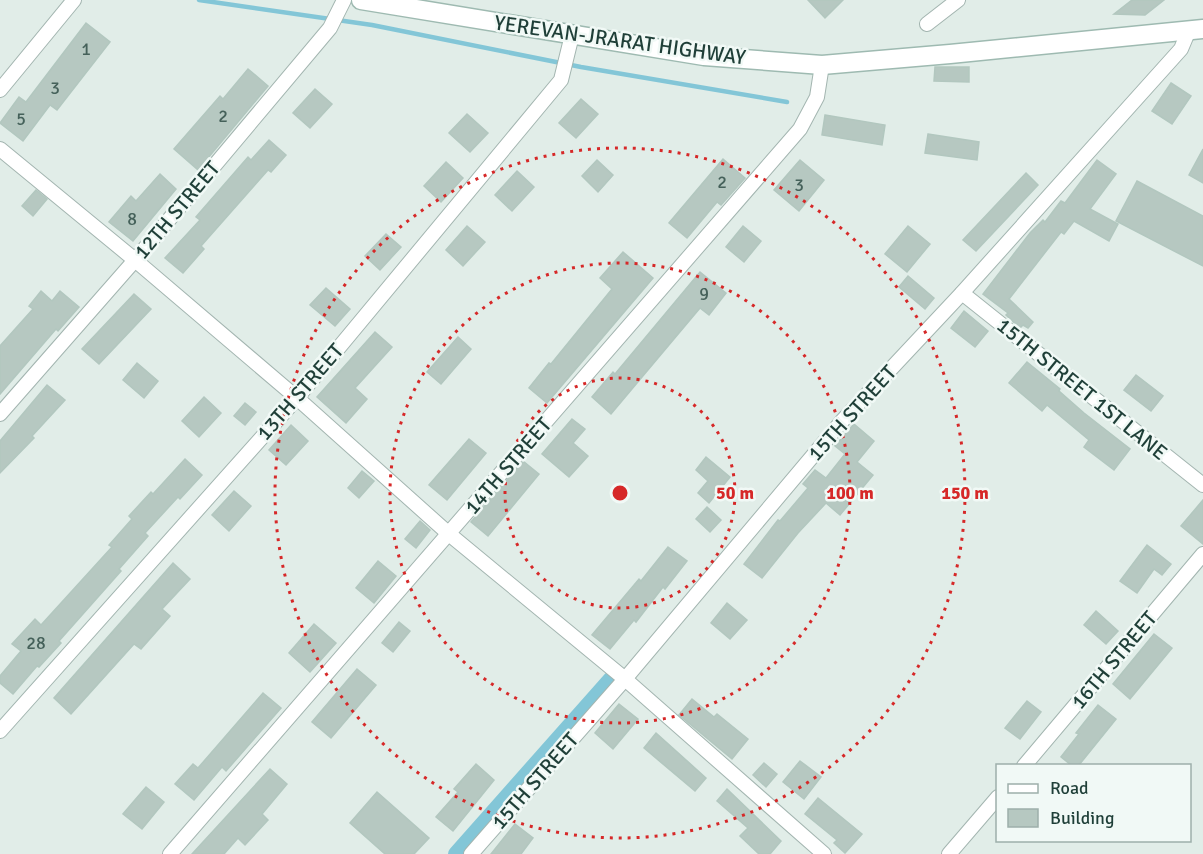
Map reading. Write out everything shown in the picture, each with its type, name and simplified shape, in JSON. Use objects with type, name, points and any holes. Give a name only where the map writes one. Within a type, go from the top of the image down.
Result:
[{"type":"main road","name":"YEREVAN-JRARAT HIGHWAY","points":[[361,0],[704,56],[822,65],[1196,30]]},
{"type":"street","points":[[0,90],[74,0]]},
{"type":"street","points":[[927,24],[958,0]]},
{"type":"street","name":"12TH STREET","points":[[0,414],[135,260],[330,28],[342,3]]},
{"type":"street","name":"15TH STREET","points":[[471,854],[626,679],[843,420],[962,293],[1196,30]]},
{"type":"street","name":"13TH STREET","points":[[0,731],[297,398],[561,80],[572,35]]},
{"type":"street","name":"14TH STREET","points":[[170,854],[800,129],[817,97],[822,65]]},
{"type":"street","points":[[0,149],[297,398],[449,534],[626,679],[824,854]]},
{"type":"street","name":"15TH STREET 1ST LANE","points":[[962,293],[1203,485]]},
{"type":"street","name":"16TH STREET","points":[[1025,764],[1203,554]]},
{"type":"street","points":[[950,854],[996,799]]},
{"type":"building","points":[[808,0],[843,0],[825,18]]},
{"type":"building","points":[[1132,0],[1164,0],[1145,15],[1114,14]]},
{"type":"building","points":[[86,23],[110,42],[57,110],[50,105],[23,141],[0,123],[19,97],[26,102]]},
{"type":"building","points":[[935,67],[969,67],[969,82],[934,81]]},
{"type":"building","points":[[248,69],[268,86],[198,170],[174,149],[220,96],[223,99]]},
{"type":"building","points":[[1171,83],[1191,96],[1172,124],[1152,111]]},
{"type":"building","points":[[315,89],[332,104],[310,128],[293,113]]},
{"type":"building","points":[[581,99],[598,114],[576,138],[559,123]]},
{"type":"building","points":[[467,114],[488,133],[470,152],[449,133]]},
{"type":"building","points":[[825,115],[885,125],[882,145],[822,135]]},
{"type":"building","points":[[928,134],[979,142],[977,160],[925,153]]},
{"type":"building","points":[[269,140],[286,155],[271,172],[268,170],[201,246],[204,249],[183,273],[165,258],[200,220],[196,217],[248,157],[251,160]]},
{"type":"building","points":[[1203,149],[1203,183],[1189,175]]},
{"type":"building","points":[[723,159],[745,178],[721,205],[717,202],[687,238],[669,223]]},
{"type":"building","points":[[597,160],[613,175],[598,192],[582,176]]},
{"type":"building","points":[[800,160],[824,180],[799,211],[774,190]]},
{"type":"building","points":[[1097,160],[1116,174],[1090,209],[1118,224],[1109,241],[1074,221],[1064,234],[1061,232],[1009,299],[1033,322],[1028,328],[1023,325],[1020,328],[1006,315],[1008,313],[983,294],[1030,233],[1043,220],[1045,222],[1061,201],[1065,203]]},
{"type":"building","points":[[446,162],[463,178],[441,202],[424,186]]},
{"type":"building","points":[[517,171],[534,187],[512,211],[495,195]]},
{"type":"building","points":[[1026,173],[1038,185],[976,251],[963,240]]},
{"type":"building","points":[[160,174],[176,189],[133,241],[109,222],[131,196],[136,201]]},
{"type":"building","points":[[1137,181],[1203,216],[1203,266],[1116,221]]},
{"type":"building","points":[[36,190],[47,199],[33,216],[22,206]]},
{"type":"building","points":[[467,226],[485,242],[463,266],[446,250]]},
{"type":"building","points":[[743,226],[761,241],[744,262],[726,247]]},
{"type":"building","points":[[908,226],[930,244],[907,272],[885,254]]},
{"type":"building","points":[[386,234],[401,247],[380,270],[365,256]]},
{"type":"building","points":[[623,252],[653,278],[547,403],[529,388],[612,289],[600,278]]},
{"type":"building","points":[[700,272],[726,293],[709,315],[700,308],[611,414],[592,397],[613,372],[615,374]]},
{"type":"building","points":[[908,276],[934,298],[925,309],[899,287]]},
{"type":"building","points":[[326,288],[350,309],[335,326],[310,305]]},
{"type":"building","points":[[41,291],[52,301],[60,291],[79,307],[58,331],[56,329],[0,394],[0,346],[33,309],[29,306]]},
{"type":"building","points":[[134,294],[151,309],[99,364],[82,349]]},
{"type":"building","points":[[964,311],[988,331],[975,347],[951,328]]},
{"type":"building","points":[[375,332],[392,347],[355,388],[367,399],[346,423],[317,397]]},
{"type":"building","points":[[458,337],[471,349],[441,384],[427,372]]},
{"type":"building","points":[[1027,362],[1060,389],[1059,391],[1084,413],[1130,449],[1114,470],[1084,447],[1089,440],[1047,405],[1042,411],[1009,383]]},
{"type":"building","points":[[137,363],[158,381],[144,398],[123,380]]},
{"type":"building","points":[[1136,375],[1163,396],[1151,411],[1124,390]]},
{"type":"building","points":[[47,385],[65,400],[32,436],[34,438],[0,473],[0,441]]},
{"type":"building","points":[[204,397],[221,413],[199,437],[182,421]]},
{"type":"building","points":[[245,403],[256,412],[245,425],[234,416]]},
{"type":"building","points":[[572,419],[585,429],[573,443],[588,456],[569,477],[542,454]]},
{"type":"building","points":[[854,424],[874,441],[857,462],[873,475],[840,515],[826,503],[798,533],[762,578],[744,564],[778,520],[780,521],[808,488],[803,484],[815,470],[826,478],[845,454],[835,446]]},
{"type":"building","points":[[291,425],[308,441],[286,465],[269,450]]},
{"type":"building","points":[[469,439],[486,453],[447,500],[429,485]]},
{"type":"building","points":[[706,457],[730,477],[709,503],[698,493],[708,481],[696,470]]},
{"type":"building","points":[[185,459],[202,475],[145,533],[148,536],[119,569],[121,571],[59,641],[61,643],[13,694],[0,683],[0,676],[21,651],[12,644],[35,619],[41,625],[112,547],[109,545],[132,519],[129,516]]},
{"type":"building","points":[[523,461],[539,474],[488,536],[471,522]]},
{"type":"building","points":[[362,471],[374,481],[359,498],[348,488]]},
{"type":"building","points":[[234,491],[251,506],[229,531],[212,515]]},
{"type":"building","points":[[1203,500],[1203,544],[1181,526]]},
{"type":"building","points":[[707,507],[721,520],[710,532],[696,519]]},
{"type":"building","points":[[420,521],[430,530],[416,548],[405,539]]},
{"type":"building","points":[[1147,545],[1171,564],[1162,575],[1154,569],[1137,593],[1120,581]]},
{"type":"building","points":[[668,547],[687,561],[665,589],[663,587],[636,622],[634,620],[610,649],[592,635]]},
{"type":"building","points":[[378,561],[396,576],[374,603],[356,588]]},
{"type":"building","points":[[173,563],[190,579],[162,609],[170,616],[141,649],[134,644],[71,714],[54,698]]},
{"type":"building","points":[[727,603],[747,620],[730,639],[711,623]]},
{"type":"building","points":[[1096,611],[1118,631],[1106,644],[1084,625]]},
{"type":"building","points":[[399,622],[410,631],[393,652],[382,643]]},
{"type":"building","points":[[314,624],[336,643],[310,672],[289,653]]},
{"type":"building","points":[[1154,634],[1172,648],[1130,699],[1113,684]]},
{"type":"building","points":[[357,669],[376,685],[331,738],[312,722]]},
{"type":"building","points":[[263,693],[281,708],[226,771],[222,767],[194,800],[175,784],[193,764],[198,768]]},
{"type":"building","points":[[692,699],[714,717],[717,714],[748,739],[732,759],[679,715]]},
{"type":"building","points":[[1027,701],[1041,712],[1020,739],[1005,728]]},
{"type":"building","points":[[619,704],[638,719],[613,749],[595,733]]},
{"type":"building","points":[[1098,705],[1116,719],[1080,764],[1070,764],[1061,757],[1079,734],[1076,733]]},
{"type":"building","points":[[656,733],[706,778],[695,791],[644,748]]},
{"type":"building","points":[[800,761],[821,777],[804,799],[783,782]]},
{"type":"building","points":[[764,763],[777,774],[766,787],[753,775]]},
{"type":"building","points":[[476,764],[494,780],[453,831],[436,817],[458,792],[454,789]]},
{"type":"building","points":[[270,769],[287,784],[262,814],[268,820],[245,845],[238,838],[224,854],[192,854]]},
{"type":"building","points":[[146,787],[164,802],[142,829],[123,814]]},
{"type":"building","points":[[727,789],[781,841],[770,854],[759,854],[740,836],[748,828],[717,801]]},
{"type":"building","points":[[377,792],[429,838],[414,854],[385,854],[350,823]]},
{"type":"building","points":[[818,798],[862,834],[845,853],[834,843],[837,840],[805,814]]},
{"type":"building","points":[[515,824],[533,838],[521,854],[491,854]]},
{"type":"waterway","points":[[199,0],[372,25],[581,67],[787,102]]},
{"type":"waterway","points":[[456,854],[611,679]]}]
